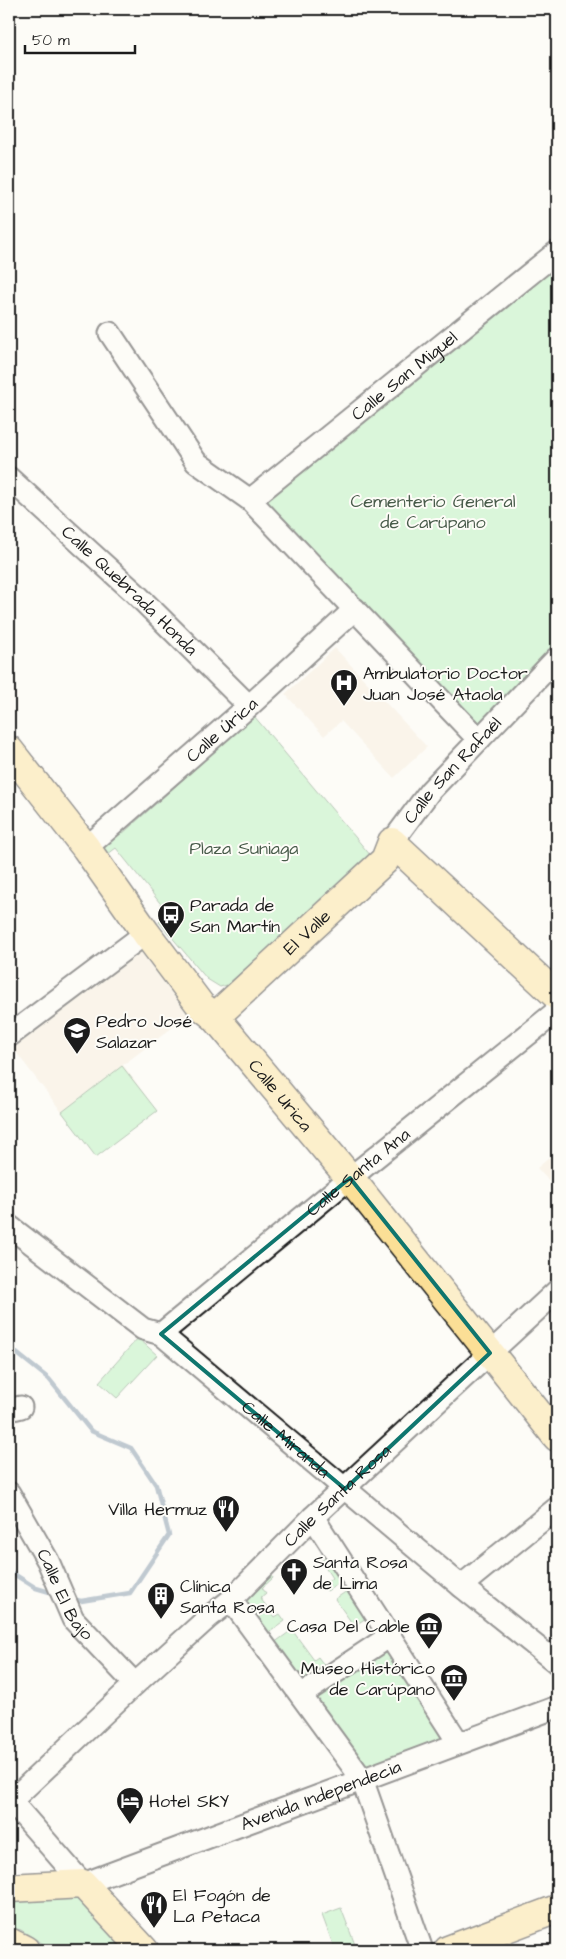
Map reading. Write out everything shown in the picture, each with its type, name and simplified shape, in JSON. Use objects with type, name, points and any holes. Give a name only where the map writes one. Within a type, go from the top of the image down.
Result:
[{"type":"main road","name":"Calle Urica","points":[[9,750],[86,848],[146,933],[201,1006],[215,1017],[350,1178],[557,1437]]},
{"type":"main road","points":[[392,842],[557,996]]},
{"type":"main road","name":"El Valle","points":[[215,1017],[385,860],[392,842]]},
{"type":"main road","points":[[9,1888],[83,1884],[144,1950]]},
{"type":"main road","points":[[448,1950],[557,1909]]},
{"type":"main road","points":[[9,1942],[25,1950]]},
{"type":"street","name":"Calle San Miguel","points":[[250,500],[557,252]]},
{"type":"street","points":[[110,333],[196,462],[250,500],[479,740]]},
{"type":"street","name":"Calle Quebrada Honda","points":[[9,478],[135,593],[249,706]]},
{"type":"street","name":"Calle Úrica","points":[[86,848],[249,706],[355,610]]},
{"type":"street","name":"Calle San Rafaél","points":[[392,842],[430,791],[557,658]]},
{"type":"street","points":[[9,1036],[146,933]]},
{"type":"street","name":"Calle Santa Ana","points":[[161,1334],[557,1011]]},
{"type":"street","name":"Calle Miranda","points":[[9,1226],[143,1329],[161,1334],[461,1586],[557,1663]]},
{"type":"street","name":"Calle Santa Rosa","points":[[10,1802],[135,1684],[209,1617],[231,1600],[313,1517],[557,1292]]},
{"type":"street","name":"Calle El Bajo","points":[[10,1498],[48,1561],[73,1619],[135,1684]]},
{"type":"street","points":[[461,1586],[557,1508]]},
{"type":"street","points":[[313,1517],[458,1742]]},
{"type":"street","points":[[231,1600],[362,1779],[422,1950]]},
{"type":"street","points":[[301,1695],[390,1636]]},
{"type":"street","name":"Avenida Independecia","points":[[83,1884],[458,1742],[557,1707]]},
{"type":"street","points":[[10,1802],[83,1884]]},
{"type":"highlighted area","points":[[350,1178],[490,1353],[345,1489],[161,1334]]},
{"type":"shaded area","name":"Ambulatorio Doctor Juan José Ataola","points":[[335,648],[427,747],[394,778],[341,721],[324,736],[285,694]]},
{"type":"shaded area","name":"Pedro José Salazar","points":[[146,933],[201,1006],[123,1065],[157,1111],[96,1157],[9,1043]]},
{"type":"shaded area","points":[[555,1153],[557,1155],[557,1190],[537,1168]]},
{"type":"green space","name":"Cementerio General de Carúpano","points":[[538,268],[557,269],[557,658],[479,740],[250,500]]},
{"type":"green space","name":"Plaza Suniaga","points":[[254,716],[371,856],[227,985],[220,987],[207,979],[159,922],[168,913],[116,848],[104,857],[94,845],[114,826],[122,834]]},
{"type":"green space","points":[[122,1066],[157,1111],[96,1157],[62,1112]]},
{"type":"green space","points":[[138,1338],[157,1355],[117,1398],[99,1382]]},
{"type":"green space","points":[[327,1557],[343,1581],[327,1591],[323,1585],[332,1578],[321,1561]]},
{"type":"green space","points":[[271,1573],[273,1578],[262,1588],[266,1593],[260,1598],[275,1617],[280,1614],[285,1621],[267,1634],[241,1597]]},
{"type":"green space","points":[[347,1591],[366,1618],[354,1626],[335,1599]]},
{"type":"green space","points":[[292,1630],[314,1660],[318,1657],[324,1665],[301,1681],[274,1643]]},
{"type":"green space","points":[[390,1636],[458,1742],[362,1779],[301,1695]]},
{"type":"green space","points":[[81,1891],[132,1950],[53,1950],[21,1930],[9,1927],[9,1897]]},
{"type":"green space","points":[[341,1908],[357,1950],[335,1950],[322,1915]]},
{"type":"waterway","points":[[9,1347],[49,1379],[91,1431],[131,1448],[156,1485],[169,1535],[130,1593],[81,1601],[73,1599]]},
{"type":"waterway","points":[[9,1571],[36,1588],[53,1593]]},
{"type":"place","name":"Ambulatorio Doctor Juan José Ataola","points":[[344,707]]},
{"type":"place","name":"Parada de San Martín","points":[[171,939]]},
{"type":"place","name":"Pedro José Salazar","points":[[77,1055]]},
{"type":"place","name":"Villa Hermuz","points":[[226,1533]]},
{"type":"place","name":"Santa Rosa de Lima","points":[[294,1596]]},
{"type":"place","name":"Clínica Santa Rosa","points":[[161,1620]]},
{"type":"place","name":"Casa Del Cable","points":[[429,1650]]},
{"type":"place","name":"Museo Histórico de Carúpano","points":[[454,1702]]},
{"type":"place","name":"Hotel SKY","points":[[130,1825]]},
{"type":"place","name":"El Fogón de La Petaca","points":[[154,1929]]}]
